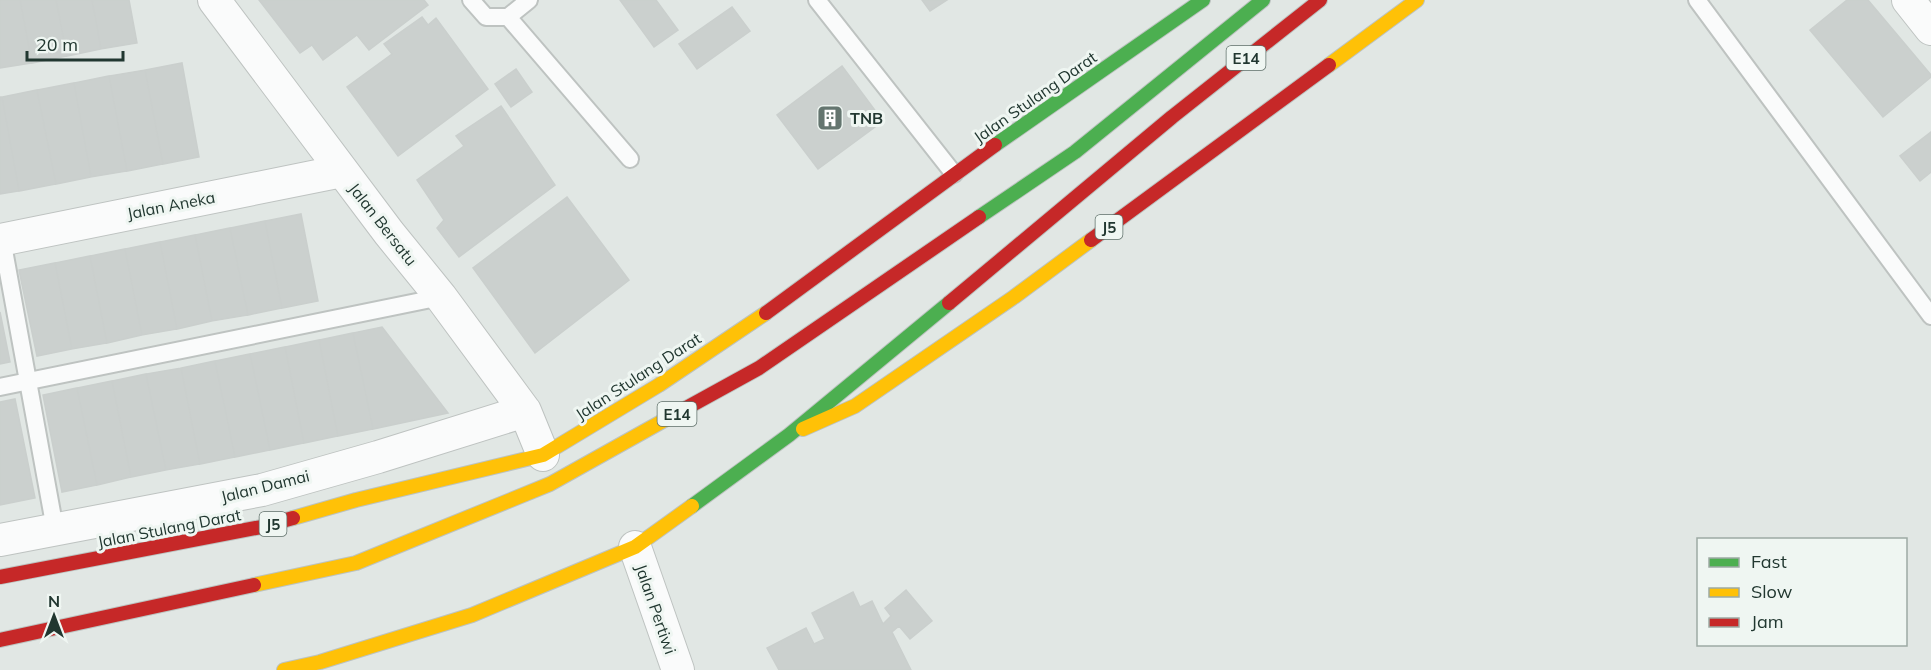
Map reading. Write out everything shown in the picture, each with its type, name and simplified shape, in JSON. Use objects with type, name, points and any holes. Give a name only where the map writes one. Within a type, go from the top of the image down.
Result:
[{"type":"main road","name":"Jalan Stulang Darat","points":[[0,577],[261,527],[356,500],[543,454],[659,385],[786,299],[954,174],[1203,0]]},
{"type":"main road","name":"E14","points":[[0,640],[356,563],[550,484],[759,368],[1075,152],[1263,0]]},
{"type":"main road","name":"E14","points":[[284,670],[320,662],[472,615],[635,547],[789,435],[1172,117],[1320,0]]},
{"type":"main road","name":"J5","points":[[789,435],[855,406],[1005,303],[1417,0]]},
{"type":"street","name":"Jalan Bersatu","points":[[213,0],[389,233],[441,297],[525,411],[543,454]]},
{"type":"street","points":[[1908,0],[1931,29]]},
{"type":"street","name":"Jalan Aneka","points":[[1,239],[342,171]]},
{"type":"street","name":"Jalan Damai","points":[[0,540],[262,490],[525,411]]},
{"type":"street","name":"Jalan Pertiwi","points":[[635,547],[678,670]]},
{"type":"lane","points":[[471,0],[486,17],[508,17],[530,0]]},
{"type":"lane","points":[[817,0],[954,174]]},
{"type":"lane","points":[[1696,0],[1931,316]]},
{"type":"lane","points":[[508,17],[630,159]]},
{"type":"lane","points":[[1,239],[54,529]]},
{"type":"lane","points":[[0,387],[441,297]]},
{"type":"building","points":[[0,0],[20,0],[32,63],[0,68]]},
{"type":"building","points":[[20,0],[56,0],[67,56],[32,63]]},
{"type":"building","points":[[56,0],[92,0],[101,49],[67,56]]},
{"type":"building","points":[[92,0],[129,0],[137,43],[101,49]]},
{"type":"building","points":[[259,0],[424,0],[428,5],[369,50],[357,35],[323,60],[312,45],[300,53]]},
{"type":"building","points":[[620,0],[656,0],[678,30],[654,47]]},
{"type":"building","points":[[922,0],[947,0],[930,11]]},
{"type":"building","points":[[1847,0],[1868,0],[1931,75],[1883,117],[1810,30]]},
{"type":"building","points":[[732,7],[750,31],[697,69],[679,44]]},
{"type":"building","points":[[422,17],[428,25],[436,18],[488,89],[398,156],[347,87],[392,54],[384,44]]},
{"type":"building","points":[[182,63],[199,157],[163,164],[145,70]]},
{"type":"building","name":"TNB","points":[[842,66],[883,121],[818,169],[777,115]]},
{"type":"building","points":[[516,69],[532,92],[511,107],[495,84]]},
{"type":"building","points":[[145,70],[163,164],[127,171],[109,76]]},
{"type":"building","points":[[109,76],[127,171],[91,177],[74,83]]},
{"type":"building","points":[[74,83],[91,177],[56,184],[37,90]]},
{"type":"building","points":[[37,90],[56,184],[19,191],[2,97]]},
{"type":"building","points":[[0,97],[2,97],[19,191],[0,194]]},
{"type":"building","points":[[501,106],[555,185],[459,257],[437,228],[444,220],[417,180],[464,146],[456,136]]},
{"type":"building","points":[[1931,132],[1931,172],[1920,181],[1900,156]]},
{"type":"building","points":[[567,197],[629,280],[535,353],[473,268]]},
{"type":"building","points":[[301,214],[318,301],[282,308],[265,221]]},
{"type":"building","points":[[265,221],[282,308],[248,315],[230,228]]},
{"type":"building","points":[[230,228],[248,315],[212,321],[195,235]]},
{"type":"building","points":[[195,235],[212,321],[177,329],[160,242]]},
{"type":"building","points":[[160,242],[177,329],[142,335],[125,249]]},
{"type":"building","points":[[125,249],[142,335],[107,343],[90,256]]},
{"type":"building","points":[[90,256],[107,343],[72,349],[55,263]]},
{"type":"building","points":[[55,263],[72,349],[37,356],[19,270]]},
{"type":"building","points":[[0,312],[10,362],[0,364]]},
{"type":"building","points":[[382,327],[448,413],[373,429],[353,333]]},
{"type":"building","points":[[353,333],[373,429],[338,436],[319,340]]},
{"type":"building","points":[[319,340],[338,436],[304,443],[285,347]]},
{"type":"building","points":[[285,347],[304,443],[270,450],[250,354]]},
{"type":"building","points":[[250,354],[270,450],[235,457],[215,361]]},
{"type":"building","points":[[215,361],[235,457],[200,464],[181,368]]},
{"type":"building","points":[[181,368],[200,464],[166,470],[146,374]]},
{"type":"building","points":[[146,374],[166,470],[131,477],[112,381]]},
{"type":"building","points":[[112,381],[131,477],[97,485],[77,388]]},
{"type":"building","points":[[77,388],[97,485],[62,492],[43,395]]},
{"type":"building","points":[[15,399],[35,498],[0,505],[0,402]]},
{"type":"building","points":[[906,590],[932,621],[910,639],[899,626],[892,632],[911,670],[779,670],[767,648],[806,628],[814,644],[825,639],[812,613],[853,592],[860,607],[872,601],[883,624],[891,616],[885,608]]},
{"type":"traffic: fast","points":[[995,145],[1203,0]]},
{"type":"traffic: fast","points":[[979,217],[1075,152],[1263,0]]},
{"type":"traffic: fast","points":[[692,506],[789,435],[949,303]]},
{"type":"traffic: slow","points":[[1329,65],[1417,0]]},
{"type":"traffic: slow","points":[[803,429],[855,406],[1014,297],[1091,240]]},
{"type":"traffic: slow","points":[[293,518],[356,500],[543,455],[659,385],[766,313]]},
{"type":"traffic: slow","points":[[254,585],[356,563],[550,484],[670,417]]},
{"type":"traffic: slow","points":[[284,670],[320,662],[472,615],[635,547],[692,506]]},
{"type":"traffic: jam","points":[[949,303],[1172,117],[1320,0]]},
{"type":"traffic: jam","points":[[1091,240],[1329,65]]},
{"type":"traffic: jam","points":[[766,313],[995,145]]},
{"type":"traffic: jam","points":[[670,417],[759,368],[979,217]]},
{"type":"traffic: jam","points":[[0,577],[261,527],[293,518]]},
{"type":"traffic: jam","points":[[0,640],[254,585]]},
{"type":"place","name":"TNB","points":[[830,118]]}]
